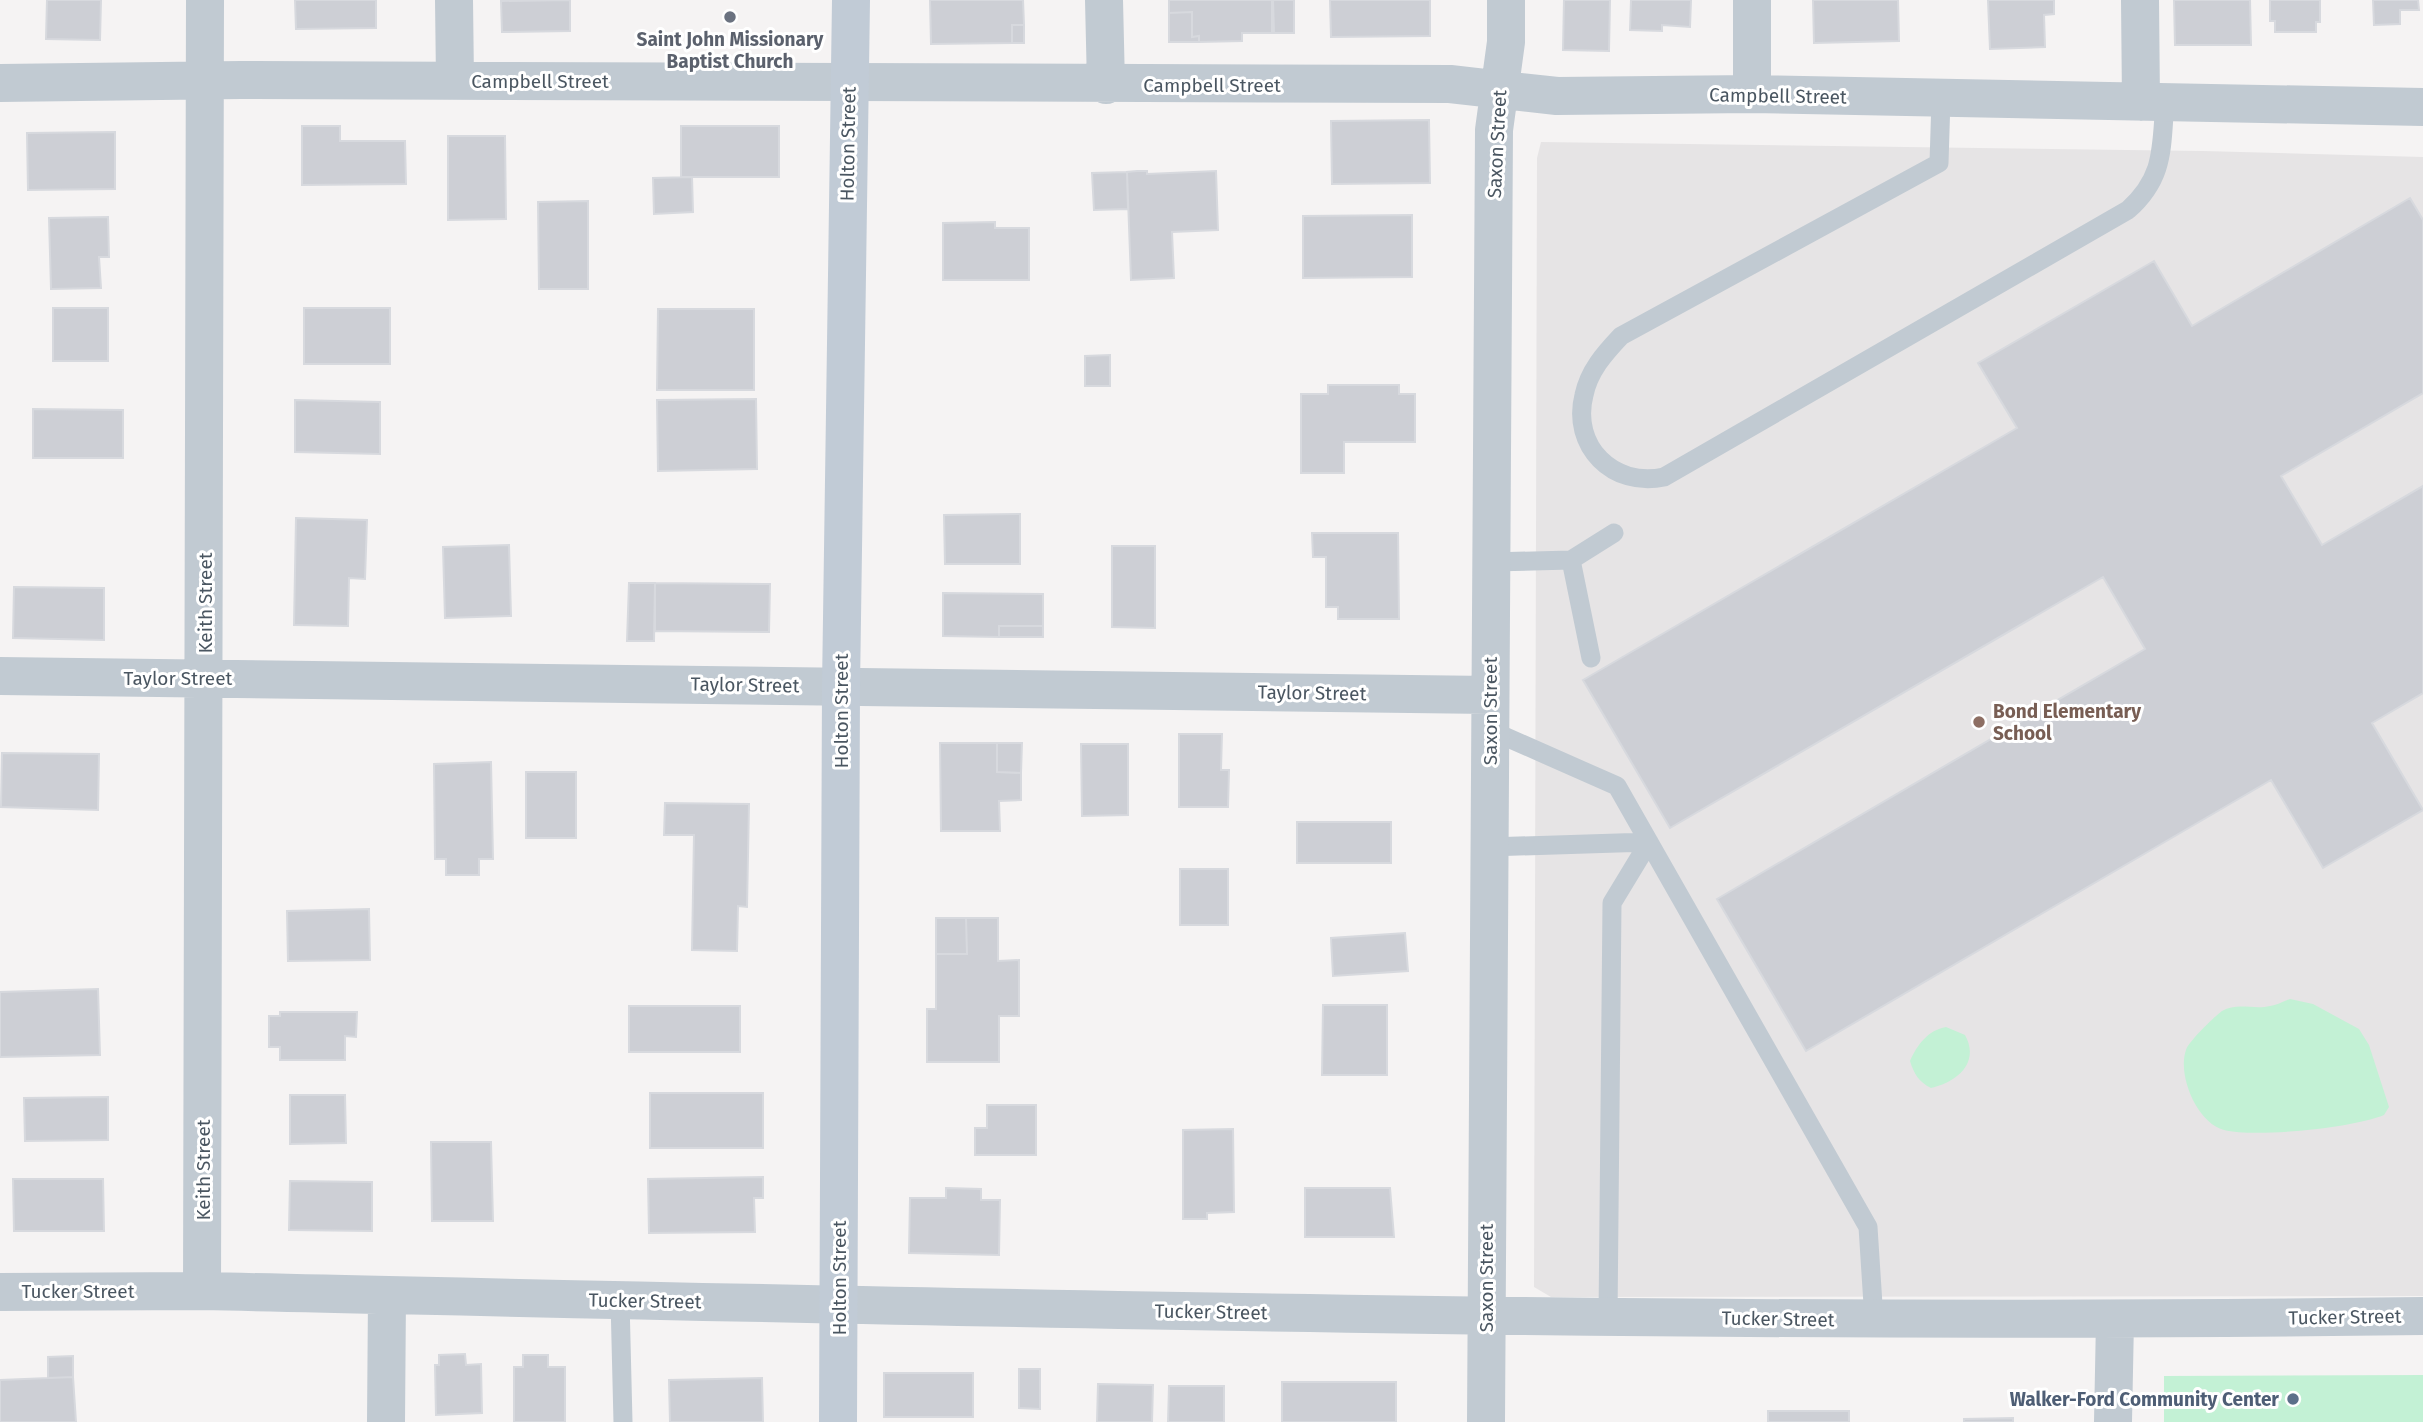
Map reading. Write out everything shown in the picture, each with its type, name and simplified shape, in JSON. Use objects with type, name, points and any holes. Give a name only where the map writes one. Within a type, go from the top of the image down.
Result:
[{"type":"street","name":"Keith Street","points":[[202,1291],[205,0]]},
{"type":"street","points":[[454,0],[455,80]]},
{"type":"street","name":"Holton Street","points":[[838,1422],[841,687],[851,0]]},
{"type":"street","points":[[1104,0],[1106,85]]},
{"type":"street","name":"Saxon Street","points":[[1486,1422],[1494,130],[1506,42],[1506,0]]},
{"type":"street","points":[[1752,0],[1752,94]]},
{"type":"street","points":[[2140,0],[2153,102]]},
{"type":"street","name":"Campbell Street","points":[[0,83],[455,80],[1450,85],[1557,96],[1752,94],[2423,107]]},
{"type":"street","name":"Taylor Street","points":[[0,676],[841,687],[1490,712]]},
{"type":"street","name":"Tucker Street","points":[[0,1292],[202,1291],[1486,1317],[2115,1320],[2423,1316]]},
{"type":"street","points":[[386,1422],[387,1295]]},
{"type":"street","points":[[2113,1422],[2115,1320]]},
{"type":"lane","points":[[1941,99],[1939,163],[1621,337],[1602,357],[1583,395],[1581,417],[1590,445],[1611,471],[1645,481],[1664,477],[2128,210],[2153,183],[2160,159],[2153,102]]},
{"type":"lane","points":[[1491,562],[1571,560],[1614,533]]},
{"type":"lane","points":[[1571,560],[1591,658]]},
{"type":"lane","points":[[1490,712],[1617,786],[1868,1227],[1874,1320]]},
{"type":"lane","points":[[1489,847],[1649,842]]},
{"type":"lane","points":[[1608,1318],[1612,903],[1649,842]]},
{"type":"lane","points":[[620,1300],[623,1422]]},
{"type":"shaded area","name":"Bond Elementary School","points":[[1541,142],[2203,151],[2423,157],[2423,1296],[1551,1297],[1534,1287],[1537,158]]},
{"type":"green space","points":[[2290,999],[2313,1004],[2359,1029],[2369,1045],[2389,1107],[2384,1115],[2328,1128],[2258,1133],[2224,1130],[2205,1118],[2192,1097],[2184,1072],[2188,1046],[2202,1029],[2228,1008],[2270,1006]]},
{"type":"green space","points":[[1946,1027],[1965,1035],[1970,1054],[1958,1076],[1931,1088],[1918,1077],[1910,1061],[1924,1039],[1934,1031]]},
{"type":"green space","name":"Walker-Ford Community Center","points":[[2423,1375],[2423,1422],[2164,1422],[2164,1376]]},
{"type":"building","points":[[47,0],[101,0],[100,40],[46,39]]},
{"type":"building","points":[[295,0],[376,0],[376,28],[296,29]]},
{"type":"building","points":[[570,0],[570,31],[502,32],[501,1]]},
{"type":"building","points":[[930,0],[1023,0],[1024,25],[1012,25],[1012,43],[931,44]]},
{"type":"building","points":[[1169,0],[1272,0],[1272,33],[1242,33],[1242,41],[1199,42],[1199,36],[1192,37],[1192,12],[1169,13]]},
{"type":"building","points":[[1273,0],[1294,0],[1294,33],[1274,33]]},
{"type":"building","points":[[1330,0],[1430,0],[1430,36],[1331,37]]},
{"type":"building","points":[[1564,0],[1610,0],[1609,51],[1563,50]]},
{"type":"building","points":[[1631,0],[1691,0],[1690,27],[1662,25],[1662,31],[1630,30]]},
{"type":"building","points":[[1813,0],[1898,0],[1899,41],[1814,43]]},
{"type":"building","points":[[1988,0],[2054,0],[2054,14],[2044,15],[2045,47],[1990,49]]},
{"type":"building","points":[[2174,0],[2250,0],[2251,45],[2175,45]]},
{"type":"building","points":[[2270,0],[2320,0],[2320,22],[2316,22],[2316,32],[2275,32],[2275,21],[2270,21]]},
{"type":"building","points":[[2373,0],[2418,0],[2419,10],[2400,10],[2400,24],[2374,25]]},
{"type":"building","points":[[1192,12],[1192,37],[1199,36],[1199,42],[1169,42],[1169,13]]},
{"type":"building","points":[[1012,25],[1024,25],[1024,43],[1012,43]]},
{"type":"building","points":[[1429,120],[1430,183],[1332,184],[1331,121]]},
{"type":"building","points":[[302,126],[340,126],[340,141],[405,141],[406,184],[302,185]]},
{"type":"building","points":[[681,126],[779,126],[779,177],[681,177]]},
{"type":"building","points":[[115,132],[115,189],[28,190],[27,133]]},
{"type":"building","points":[[448,136],[505,136],[506,219],[448,220]]},
{"type":"building","points":[[1147,171],[1147,174],[1216,171],[1218,230],[1172,232],[1174,278],[1131,280],[1127,172]]},
{"type":"building","points":[[1127,172],[1128,209],[1094,210],[1092,173]]},
{"type":"building","points":[[692,177],[693,212],[654,214],[653,178]]},
{"type":"building","points":[[2410,198],[2423,220],[2423,393],[2281,476],[2322,545],[2423,486],[2423,693],[2372,723],[2423,810],[2323,868],[2271,780],[1806,1051],[1717,899],[2145,649],[2103,577],[1670,828],[1583,680],[2017,428],[1978,363],[2154,261],[2192,326]]},
{"type":"building","points":[[588,201],[588,289],[539,289],[538,202]]},
{"type":"building","points":[[1412,215],[1412,277],[1303,278],[1303,216]]},
{"type":"building","points":[[108,217],[109,257],[99,257],[101,288],[51,289],[49,218]]},
{"type":"building","points":[[995,222],[995,228],[1029,228],[1029,280],[943,280],[943,223]]},
{"type":"building","points":[[53,308],[108,308],[108,361],[53,361]]},
{"type":"building","points":[[304,308],[390,308],[390,364],[304,364]]},
{"type":"building","points":[[658,309],[754,309],[754,390],[657,390]]},
{"type":"building","points":[[1110,355],[1110,386],[1085,386],[1085,356]]},
{"type":"building","points":[[1328,385],[1399,385],[1399,394],[1415,394],[1415,442],[1344,442],[1344,473],[1301,473],[1301,394],[1328,394]]},
{"type":"building","points":[[756,399],[757,469],[658,471],[657,400]]},
{"type":"building","points":[[295,400],[380,402],[380,454],[295,452]]},
{"type":"building","points":[[33,409],[123,410],[123,458],[33,458]]},
{"type":"building","points":[[1020,514],[1020,564],[945,564],[944,515]]},
{"type":"building","points":[[296,518],[367,520],[365,579],[349,578],[348,626],[294,625]]},
{"type":"building","points":[[1312,533],[1398,533],[1399,619],[1338,619],[1338,607],[1326,607],[1326,557],[1313,557]]},
{"type":"building","points":[[509,545],[511,616],[445,618],[443,547]]},
{"type":"building","points":[[1112,546],[1155,546],[1155,628],[1112,627]]},
{"type":"building","points":[[629,583],[655,583],[654,641],[627,641]]},
{"type":"building","points":[[655,583],[770,584],[769,632],[655,631]]},
{"type":"building","points":[[14,587],[104,588],[104,640],[13,638]]},
{"type":"building","points":[[943,593],[1043,594],[1043,626],[999,626],[999,637],[943,636]]},
{"type":"building","points":[[999,626],[1043,626],[1043,637],[999,637]]},
{"type":"building","points":[[1179,734],[1222,734],[1221,770],[1229,770],[1228,807],[1179,807]]},
{"type":"building","points":[[940,743],[997,743],[997,772],[1021,773],[1021,800],[999,801],[1000,831],[941,831]]},
{"type":"building","points":[[997,743],[1022,743],[1021,773],[997,772]]},
{"type":"building","points":[[1081,744],[1128,744],[1128,815],[1082,816]]},
{"type":"building","points":[[2,753],[99,754],[98,810],[1,807]]},
{"type":"building","points":[[491,762],[493,859],[479,859],[479,875],[446,875],[446,859],[435,859],[434,764]]},
{"type":"building","points":[[526,772],[576,772],[576,838],[526,838]]},
{"type":"building","points":[[665,803],[749,804],[747,907],[738,906],[737,951],[692,950],[694,835],[664,835]]},
{"type":"building","points":[[1297,822],[1391,822],[1391,863],[1297,863]]},
{"type":"building","points":[[1180,869],[1228,869],[1228,925],[1180,925]]},
{"type":"building","points":[[369,909],[370,960],[288,961],[287,911]]},
{"type":"building","points":[[936,918],[966,918],[967,954],[936,954]]},
{"type":"building","points":[[966,918],[998,918],[998,961],[1019,960],[1019,1016],[999,1016],[999,1062],[927,1062],[927,1009],[936,1009],[936,954],[967,954]]},
{"type":"building","points":[[1405,933],[1408,971],[1333,976],[1331,938]]},
{"type":"building","points":[[98,989],[100,1055],[0,1057],[0,992]]},
{"type":"building","points":[[1323,1005],[1387,1005],[1387,1075],[1322,1075]]},
{"type":"building","points":[[629,1006],[740,1006],[740,1052],[629,1052]]},
{"type":"building","points":[[280,1012],[357,1012],[356,1037],[345,1036],[345,1060],[280,1060],[280,1047],[269,1047],[269,1016],[280,1016]]},
{"type":"building","points":[[650,1093],[763,1093],[763,1148],[650,1148]]},
{"type":"building","points":[[290,1095],[345,1095],[346,1143],[290,1144]]},
{"type":"building","points":[[108,1097],[108,1140],[25,1141],[24,1098]]},
{"type":"building","points":[[987,1105],[1036,1105],[1036,1155],[975,1155],[975,1128],[987,1128]]},
{"type":"building","points":[[1233,1129],[1234,1212],[1207,1213],[1207,1219],[1183,1219],[1183,1130]]},
{"type":"building","points":[[431,1142],[491,1142],[493,1221],[432,1221]]},
{"type":"building","points":[[763,1177],[763,1198],[754,1198],[755,1232],[649,1233],[648,1179]]},
{"type":"building","points":[[13,1179],[103,1179],[104,1231],[14,1231]]},
{"type":"building","points":[[290,1181],[372,1182],[372,1231],[289,1230]]},
{"type":"building","points":[[946,1188],[981,1189],[981,1200],[1000,1200],[999,1255],[909,1253],[910,1198],[946,1198]]},
{"type":"building","points":[[1305,1188],[1390,1188],[1394,1237],[1305,1237]]},
{"type":"building","points":[[465,1354],[466,1365],[481,1364],[482,1413],[436,1415],[435,1365],[439,1365],[439,1355]]},
{"type":"building","points":[[523,1355],[548,1355],[548,1367],[565,1367],[565,1422],[514,1422],[514,1367],[523,1367]]},
{"type":"building","points":[[73,1356],[73,1377],[48,1378],[48,1357]]},
{"type":"building","points":[[1019,1369],[1040,1369],[1040,1409],[1019,1408]]},
{"type":"building","points":[[884,1373],[973,1373],[973,1417],[884,1417]]},
{"type":"building","points":[[73,1377],[76,1422],[0,1422],[0,1380]]},
{"type":"building","points":[[762,1378],[763,1422],[670,1422],[669,1380]]},
{"type":"building","points":[[1282,1382],[1396,1382],[1396,1422],[1282,1422]]},
{"type":"building","points":[[1098,1384],[1153,1385],[1152,1422],[1097,1422]]},
{"type":"building","points":[[1169,1386],[1224,1386],[1224,1422],[1168,1422]]},
{"type":"building","points":[[1768,1411],[1849,1411],[1849,1422],[1768,1422]]},
{"type":"building","points":[[2013,1418],[2013,1422],[1964,1422],[1964,1419]]},
{"type":"place","name":"Saint John Missionary Baptist Church","points":[[730,17]]},
{"type":"place","name":"Bond Elementary School","points":[[1979,722]]},
{"type":"place","name":"Walker-Ford Community Center","points":[[2293,1399]]}]
